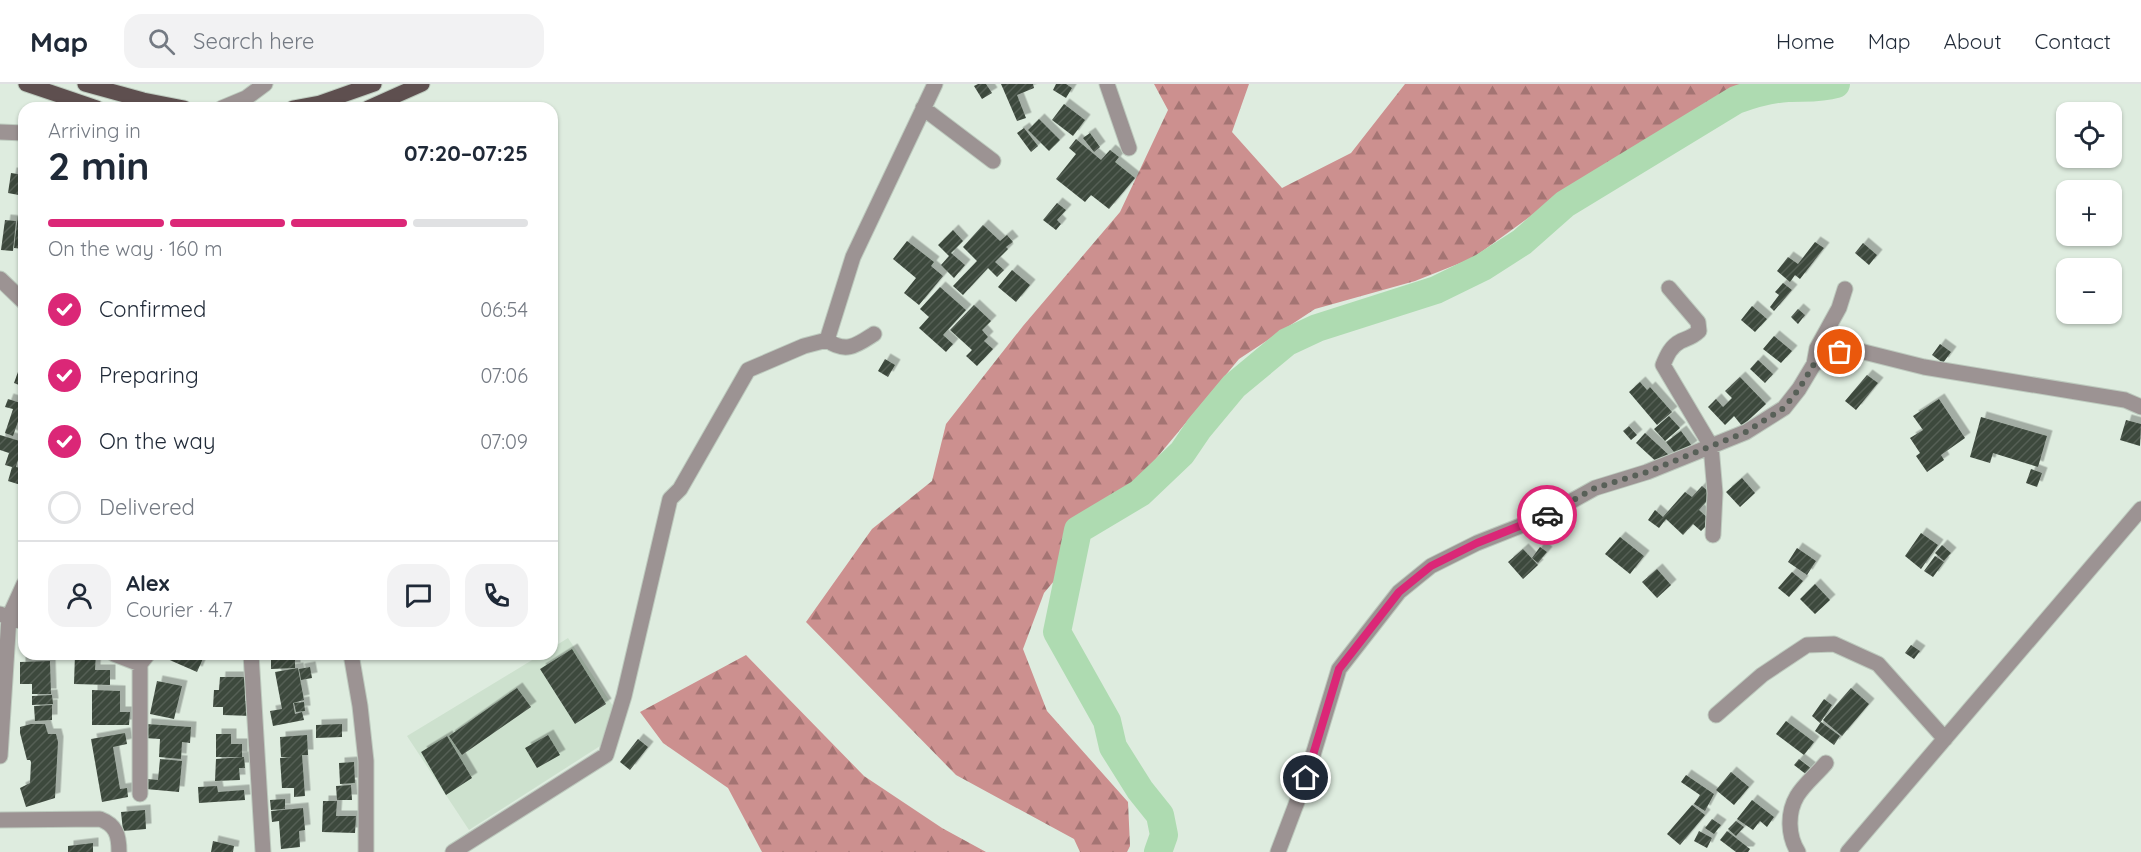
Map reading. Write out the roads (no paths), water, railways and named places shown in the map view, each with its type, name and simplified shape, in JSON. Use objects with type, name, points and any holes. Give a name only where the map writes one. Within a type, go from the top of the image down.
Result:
[{"type":"main road","points":[[26,84],[44,91],[60,102]]},
{"type":"main road","points":[[68,102],[84,84]]},
{"type":"main road","points":[[84,84],[90,102]]},
{"type":"main road","points":[[84,84],[153,102]]},
{"type":"main road","points":[[323,102],[374,84]]},
{"type":"main road","points":[[382,102],[422,84]]},
{"type":"street","points":[[236,102],[265,84]]},
{"type":"street","points":[[827,340],[853,257],[935,84]]},
{"type":"street","points":[[1107,84],[1129,148]]},
{"type":"street","points":[[923,108],[993,161]]},
{"type":"street","points":[[0,132],[18,133]]},
{"type":"street","points":[[0,279],[18,296]]},
{"type":"street","points":[[1669,288],[1698,322],[1699,331],[1695,336],[1679,342],[1668,352],[1663,365],[1711,446],[1715,493],[1713,534]]},
{"type":"street","points":[[1278,852],[1306,778],[1339,669],[1399,592],[1431,566],[1477,543],[1543,517],[1595,488],[1647,472],[1746,432],[1784,408],[1814,364],[1817,348],[1839,308],[1845,289]]},
{"type":"street","points":[[453,852],[606,755],[624,696],[670,500],[680,489],[748,370],[804,346],[827,340],[837,347],[853,347],[874,334]]},
{"type":"street","points":[[1814,364],[1840,352],[1860,351],[1924,367],[2124,400],[2141,407]]},
{"type":"street","points":[[1848,852],[2141,509]]},
{"type":"street","points":[[0,756],[11,618],[18,600]]},
{"type":"street","points":[[1716,715],[1762,675],[1807,645],[1834,644],[1878,664],[1945,739]]},
{"type":"street","points":[[140,794],[144,660]]},
{"type":"street","points":[[251,660],[262,852]]},
{"type":"street","points":[[352,660],[366,761],[366,852]]},
{"type":"street","points":[[1798,852],[1793,843],[1790,824],[1797,797],[1826,763]]},
{"type":"street","points":[[0,820],[100,819],[115,828],[119,840],[119,852]]},
{"type":"waterway","points":[[1158,852],[1164,835],[1160,815],[1140,790],[1113,747],[1107,721],[1057,632],[1078,530],[1140,493],[1182,453],[1199,428],[1234,386],[1287,342],[1317,328],[1436,290],[1483,267],[1522,242],[1565,204],[1736,100],[1774,89],[1836,84]]}]
